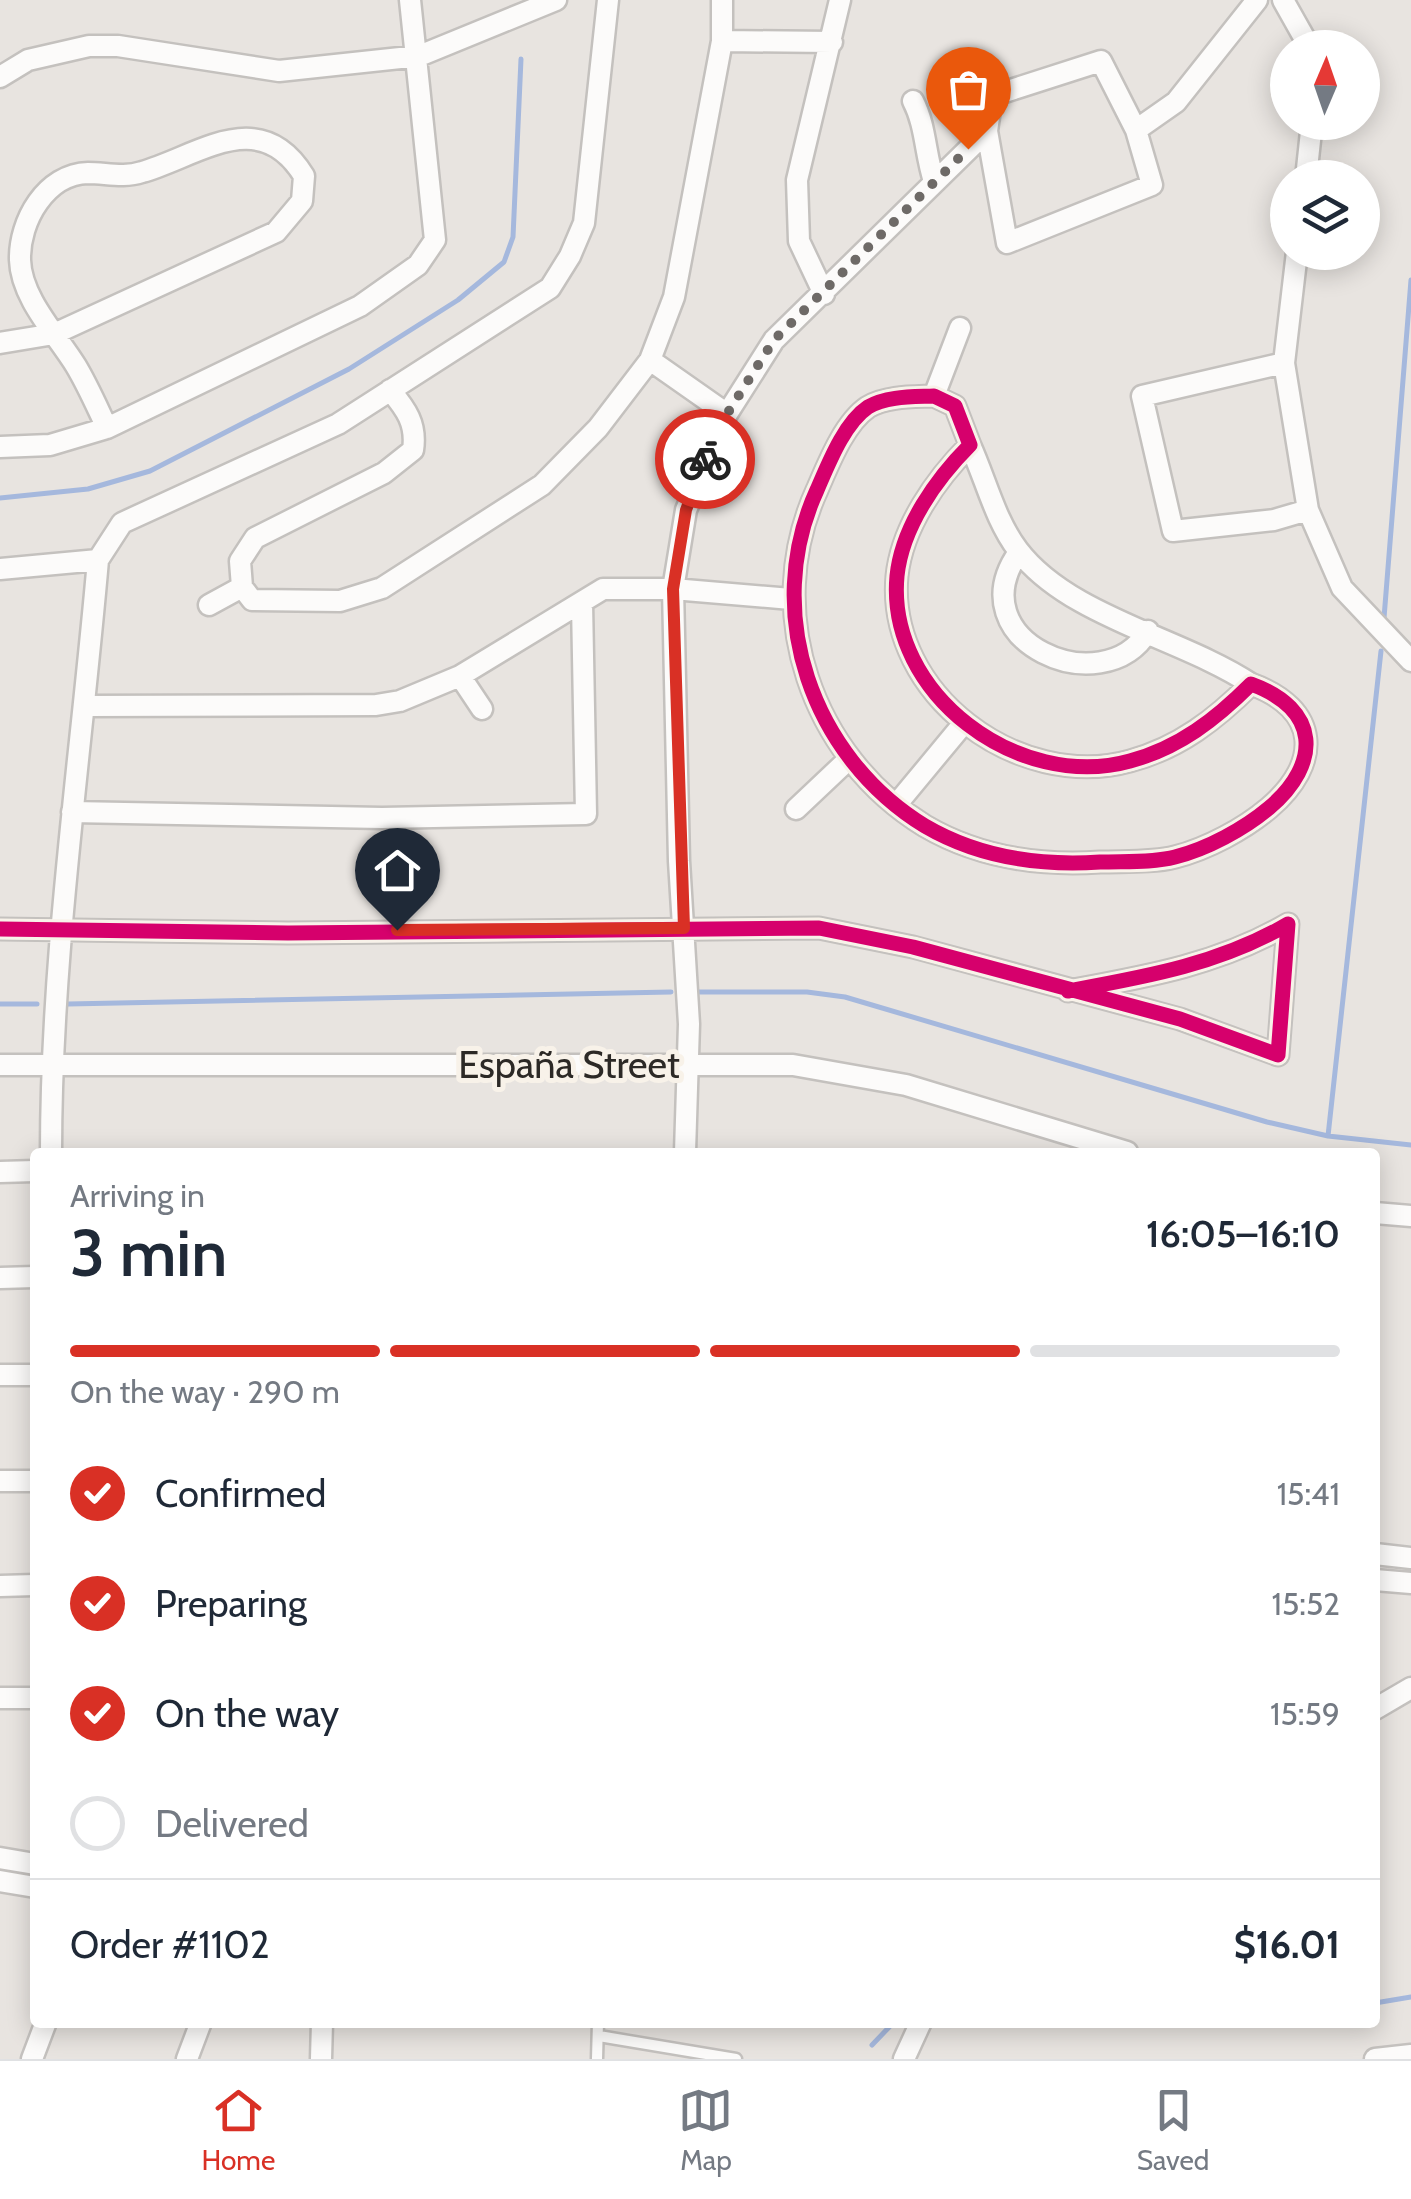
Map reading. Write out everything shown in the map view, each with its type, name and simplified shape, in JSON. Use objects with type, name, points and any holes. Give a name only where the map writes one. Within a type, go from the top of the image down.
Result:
[{"type":"street","points":[[0,448],[50,445],[107,428],[360,306],[418,265],[435,240],[419,56],[410,0]]},
{"type":"street","points":[[51,1148],[51,1064],[98,560],[122,523],[338,424],[550,288],[570,256],[584,222],[608,0]]},
{"type":"street","points":[[390,390],[408,412],[416,434],[414,450],[384,474],[255,538],[240,562],[242,587],[252,600],[340,601],[382,588],[542,485],[598,428],[650,360],[686,254],[722,41],[722,0]]},
{"type":"street","points":[[824,294],[799,241],[798,180],[840,0]]},
{"type":"street","points":[[1136,130],[1176,102],[1257,0]]},
{"type":"street","points":[[1284,0],[1300,30]]},
{"type":"street","points":[[0,76],[28,60],[89,46],[118,46],[280,71],[419,56],[550,3]]},
{"type":"street","points":[[722,41],[832,42]]},
{"type":"street","points":[[1101,60],[1136,130],[1152,185],[1007,243],[987,130],[992,96],[1101,60]]},
{"type":"street","points":[[913,101],[924,122],[925,152],[934,181]]},
{"type":"street","points":[[685,1148],[684,928],[673,589],[686,510],[727,414],[774,340],[987,130]]},
{"type":"street","points":[[0,343],[54,334],[276,232],[302,201],[304,176],[282,149],[255,140],[222,139],[138,174],[85,173],[58,181],[32,210],[20,259],[23,285],[54,334],[78,368],[107,428]]},
{"type":"street","points":[[1295,270],[1284,362],[1308,510],[1342,588],[1411,661]]},
{"type":"street","points":[[934,396],[960,328]]},
{"type":"street","points":[[650,360],[727,414]]},
{"type":"street","points":[[1284,362],[1142,396],[1172,531],[1274,520],[1308,510]]},
{"type":"street","points":[[934,396],[955,406],[970,445],[1019,552],[1050,581],[1084,602],[1222,664],[1251,684],[1278,694],[1299,714],[1306,737],[1304,766],[1281,798],[1250,824],[1175,858],[1049,865],[972,848],[926,826],[896,804],[833,736],[807,677],[790,599],[810,506],[833,454],[865,409],[884,400],[934,396]]},
{"type":"street","points":[[970,445],[930,492],[903,548],[897,577],[902,633],[911,659],[964,723],[1023,754],[1102,766],[1130,762],[1214,722],[1251,684]]},
{"type":"street","points":[[1019,552],[1002,582],[1002,610],[1008,623],[1033,645],[1055,658],[1094,664],[1133,653],[1148,631]]},
{"type":"street","points":[[0,569],[98,560]]},
{"type":"street","points":[[209,605],[242,587]]},
{"type":"street","points":[[86,706],[376,705],[400,701],[460,676],[602,589],[673,589],[790,599]]},
{"type":"street","points":[[72,812],[382,818],[586,814],[582,602]]},
{"type":"street","points":[[460,676],[482,710]]},
{"type":"street","points":[[896,804],[964,723]]},
{"type":"street","points":[[796,809],[850,758]]},
{"type":"street","points":[[0,929],[288,934],[819,928],[913,946],[1068,990],[1180,1019],[1278,1055],[1288,924],[1255,943],[1190,966],[1068,990]]},
{"type":"street","name":"España Street","points":[[0,1065],[792,1065],[906,1084],[1114,1148]]},
{"type":"street","points":[[0,1172],[30,1171]]},
{"type":"street","points":[[1380,1213],[1411,1216]]},
{"type":"street","points":[[0,1278],[30,1278]]},
{"type":"street","points":[[0,1376],[30,1375]]},
{"type":"street","points":[[0,1481],[30,1481]]},
{"type":"street","points":[[1380,1555],[1411,1558]]},
{"type":"street","points":[[1380,1580],[1411,1583]]},
{"type":"street","points":[[0,1586],[30,1585]]},
{"type":"street","points":[[1380,1706],[1411,1688]]},
{"type":"street","points":[[0,1698],[30,1698]]},
{"type":"street","points":[[0,1858],[30,1863]]},
{"type":"street","points":[[0,1882],[30,1886]]},
{"type":"street","points":[[32,2059],[44,2028]]},
{"type":"street","points":[[187,2059],[199,2028]]},
{"type":"street","points":[[321,2059],[322,2028]]},
{"type":"street","points":[[904,2059],[918,2028]]},
{"type":"street","points":[[1375,2059],[1411,2056]]},
{"type":"lane","points":[[597,2059],[598,2028]]},
{"type":"lane","points":[[598,2036],[736,2059]]},
{"type":"waterway","points":[[0,498],[88,489],[150,471],[349,369],[458,300],[504,262],[513,237],[521,59]]},
{"type":"waterway","points":[[1384,618],[1411,280]]},
{"type":"waterway","points":[[1328,1136],[1381,651]]},
{"type":"waterway","points":[[68,1004],[671,992]]},
{"type":"waterway","points":[[699,992],[807,992],[845,997],[1267,1122],[1328,1136],[1411,1145]]},
{"type":"waterway","points":[[0,1004],[37,1004]]},
{"type":"waterway","points":[[1380,2002],[1411,1997]]},
{"type":"waterway","points":[[872,2045],[888,2028]]},
{"type":"cycle path","points":[[934,396],[955,406],[970,445],[945,473],[913,522],[897,576],[899,619],[913,659],[937,695],[968,724],[1005,747],[1045,762],[1088,767],[1130,761],[1181,740],[1251,684],[1290,708],[1301,722],[1306,738],[1305,756],[1298,773],[1269,808],[1225,837],[1175,857],[1077,863],[1032,861],[966,845],[925,826],[886,797],[853,762],[826,722],[808,678],[797,632],[794,584],[801,537],[832,457],[859,414],[883,401],[934,396]]},
{"type":"cycle path","points":[[0,929],[288,933],[819,928],[913,947],[1180,1019],[1278,1055],[1288,924],[1209,959],[1154,974],[1097,986],[1068,991]]},
{"type":"way so far","points":[[705,459],[727,414],[774,340],[968,149]]},
{"type":"route","points":[[397,930],[684,928],[673,589],[686,510],[705,459]]}]
